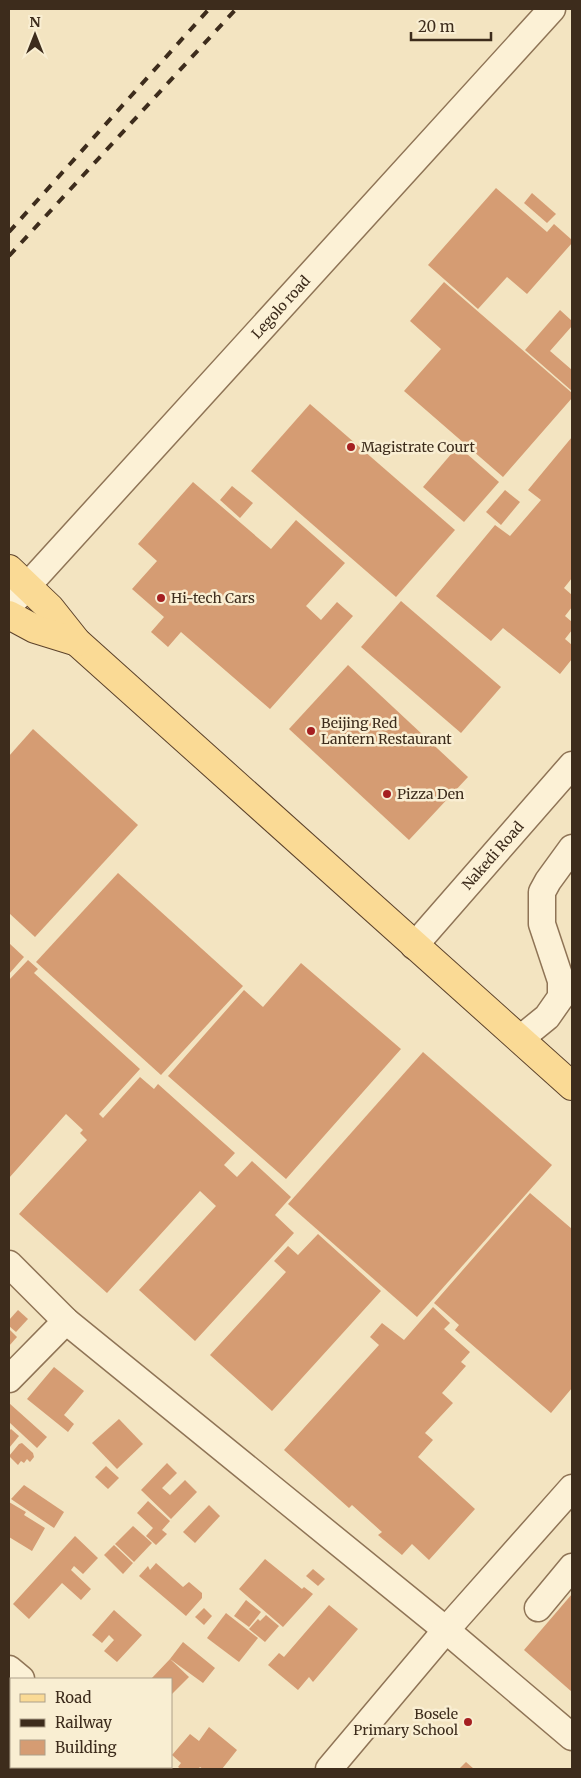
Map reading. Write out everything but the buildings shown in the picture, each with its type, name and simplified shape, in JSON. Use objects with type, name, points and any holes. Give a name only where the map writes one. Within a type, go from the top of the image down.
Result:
[{"type":"main road","points":[[18,577],[50,608],[77,642],[572,1086]]},
{"type":"main road","points":[[9,615],[35,629],[77,642]]},
{"type":"street","name":"Legolo road","points":[[9,606],[18,577],[552,9]]},
{"type":"street","name":"Nakedi Road","points":[[414,946],[572,765]]},
{"type":"street","points":[[520,1039],[547,1017],[561,997],[561,980],[542,924],[542,892],[572,848]]},
{"type":"street","points":[[9,1264],[66,1321],[446,1630],[572,1737]]},
{"type":"street","points":[[9,1379],[66,1321]]},
{"type":"street","points":[[330,1769],[446,1630],[572,1488]]},
{"type":"street","points":[[538,1608],[572,1566]]},
{"type":"street","points":[[9,1669],[20,1678]]},
{"type":"railway","points":[[9,232],[209,9]]},
{"type":"railway","points":[[9,256],[236,9]]},
{"type":"place","name":"Magistrate Court","points":[[351,447]]},
{"type":"place","name":"Hi-tech Cars","points":[[161,598]]},
{"type":"place","name":"Beijing Red Lantern Restaurant","points":[[311,731]]},
{"type":"place","name":"Pizza Den","points":[[387,794]]},
{"type":"place","name":"Bosele Primary School","points":[[468,1722]]}]
